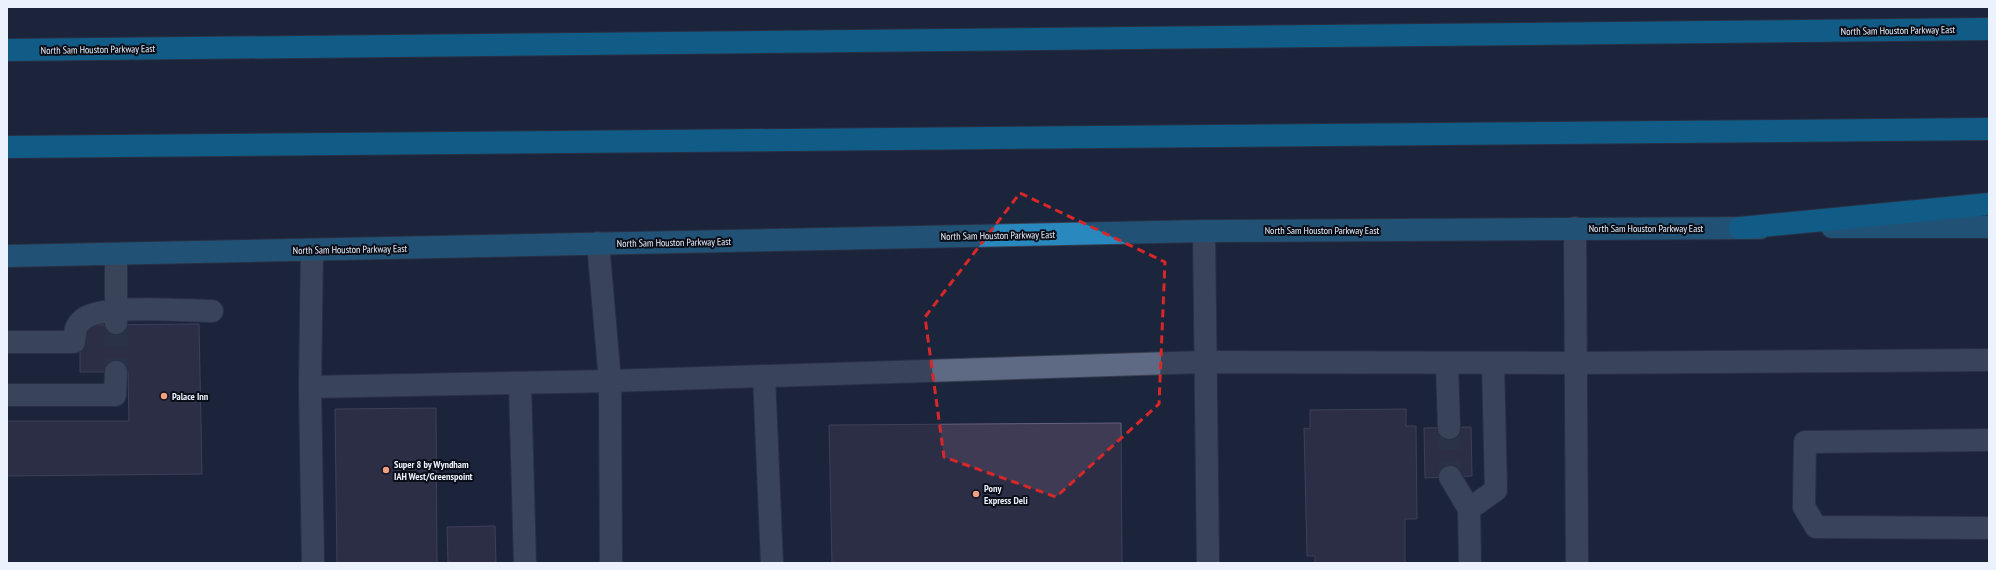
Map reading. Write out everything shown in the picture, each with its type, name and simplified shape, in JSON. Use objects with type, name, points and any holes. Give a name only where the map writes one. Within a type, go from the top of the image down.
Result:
[{"type":"highway","name":"North Sam Houston Parkway East","points":[[7,50],[1989,29]]},
{"type":"highway","points":[[7,147],[1989,129]]},
{"type":"highway","points":[[1740,228],[1989,204]]},
{"type":"main road","name":"North Sam Houston Parkway East","points":[[7,256],[1204,231],[1989,227]]},
{"type":"lane","points":[[1574,228],[1577,563]]},
{"type":"lane","points":[[1204,231],[1204,362],[1208,563]]},
{"type":"lane","points":[[598,243],[610,380],[612,563]]},
{"type":"lane","points":[[312,250],[310,387],[314,563]]},
{"type":"lane","points":[[116,254],[116,318]]},
{"type":"lane","points":[[7,342],[74,342],[76,327],[83,319],[96,312],[116,318],[212,311]]},
{"type":"lane","points":[[310,387],[520,383],[1204,362],[1575,363],[1989,360]]},
{"type":"lane","points":[[1447,363],[1449,428]]},
{"type":"lane","points":[[1469,509],[1496,490],[1493,363]]},
{"type":"lane","points":[[7,395],[115,395],[116,372]]},
{"type":"lane","points":[[764,376],[772,563]]},
{"type":"lane","points":[[520,383],[525,563]]},
{"type":"lane","points":[[1989,440],[1805,442],[1804,507],[1816,527],[1989,528]]},
{"type":"lane","points":[[1450,477],[1469,509],[1470,563]]},
{"type":"highlighted area","points":[[1020,193],[1165,262],[1159,404],[1056,497],[944,457],[925,317]]},
{"type":"building","name":"Palace Inn","points":[[199,324],[202,474],[7,476],[7,421],[129,421],[128,372],[80,372],[80,325]]},
{"type":"building","name":"Super 8 by Wyndham IAH West/Greenspoint","points":[[436,408],[437,563],[337,563],[335,409]]},
{"type":"building","points":[[1406,409],[1406,426],[1416,426],[1417,519],[1405,519],[1405,563],[1315,563],[1315,556],[1307,556],[1304,428],[1310,429],[1310,410]]},
{"type":"building","name":"Pony Express Deli","points":[[1121,423],[1122,563],[832,563],[829,425]]},
{"type":"building","points":[[1471,427],[1472,476],[1425,478],[1424,428]]},
{"type":"building","points":[[495,526],[496,563],[448,563],[447,527]]},
{"type":"tunnel","points":[[116,325],[116,372]]},
{"type":"tunnel","points":[[1449,428],[1450,477]]},
{"type":"place","name":"Palace Inn","points":[[164,396]]},
{"type":"place","name":"Super 8 by Wyndham IAH West/Greenspoint","points":[[386,470]]},
{"type":"place","name":"Pony Express Deli","points":[[976,494]]}]
